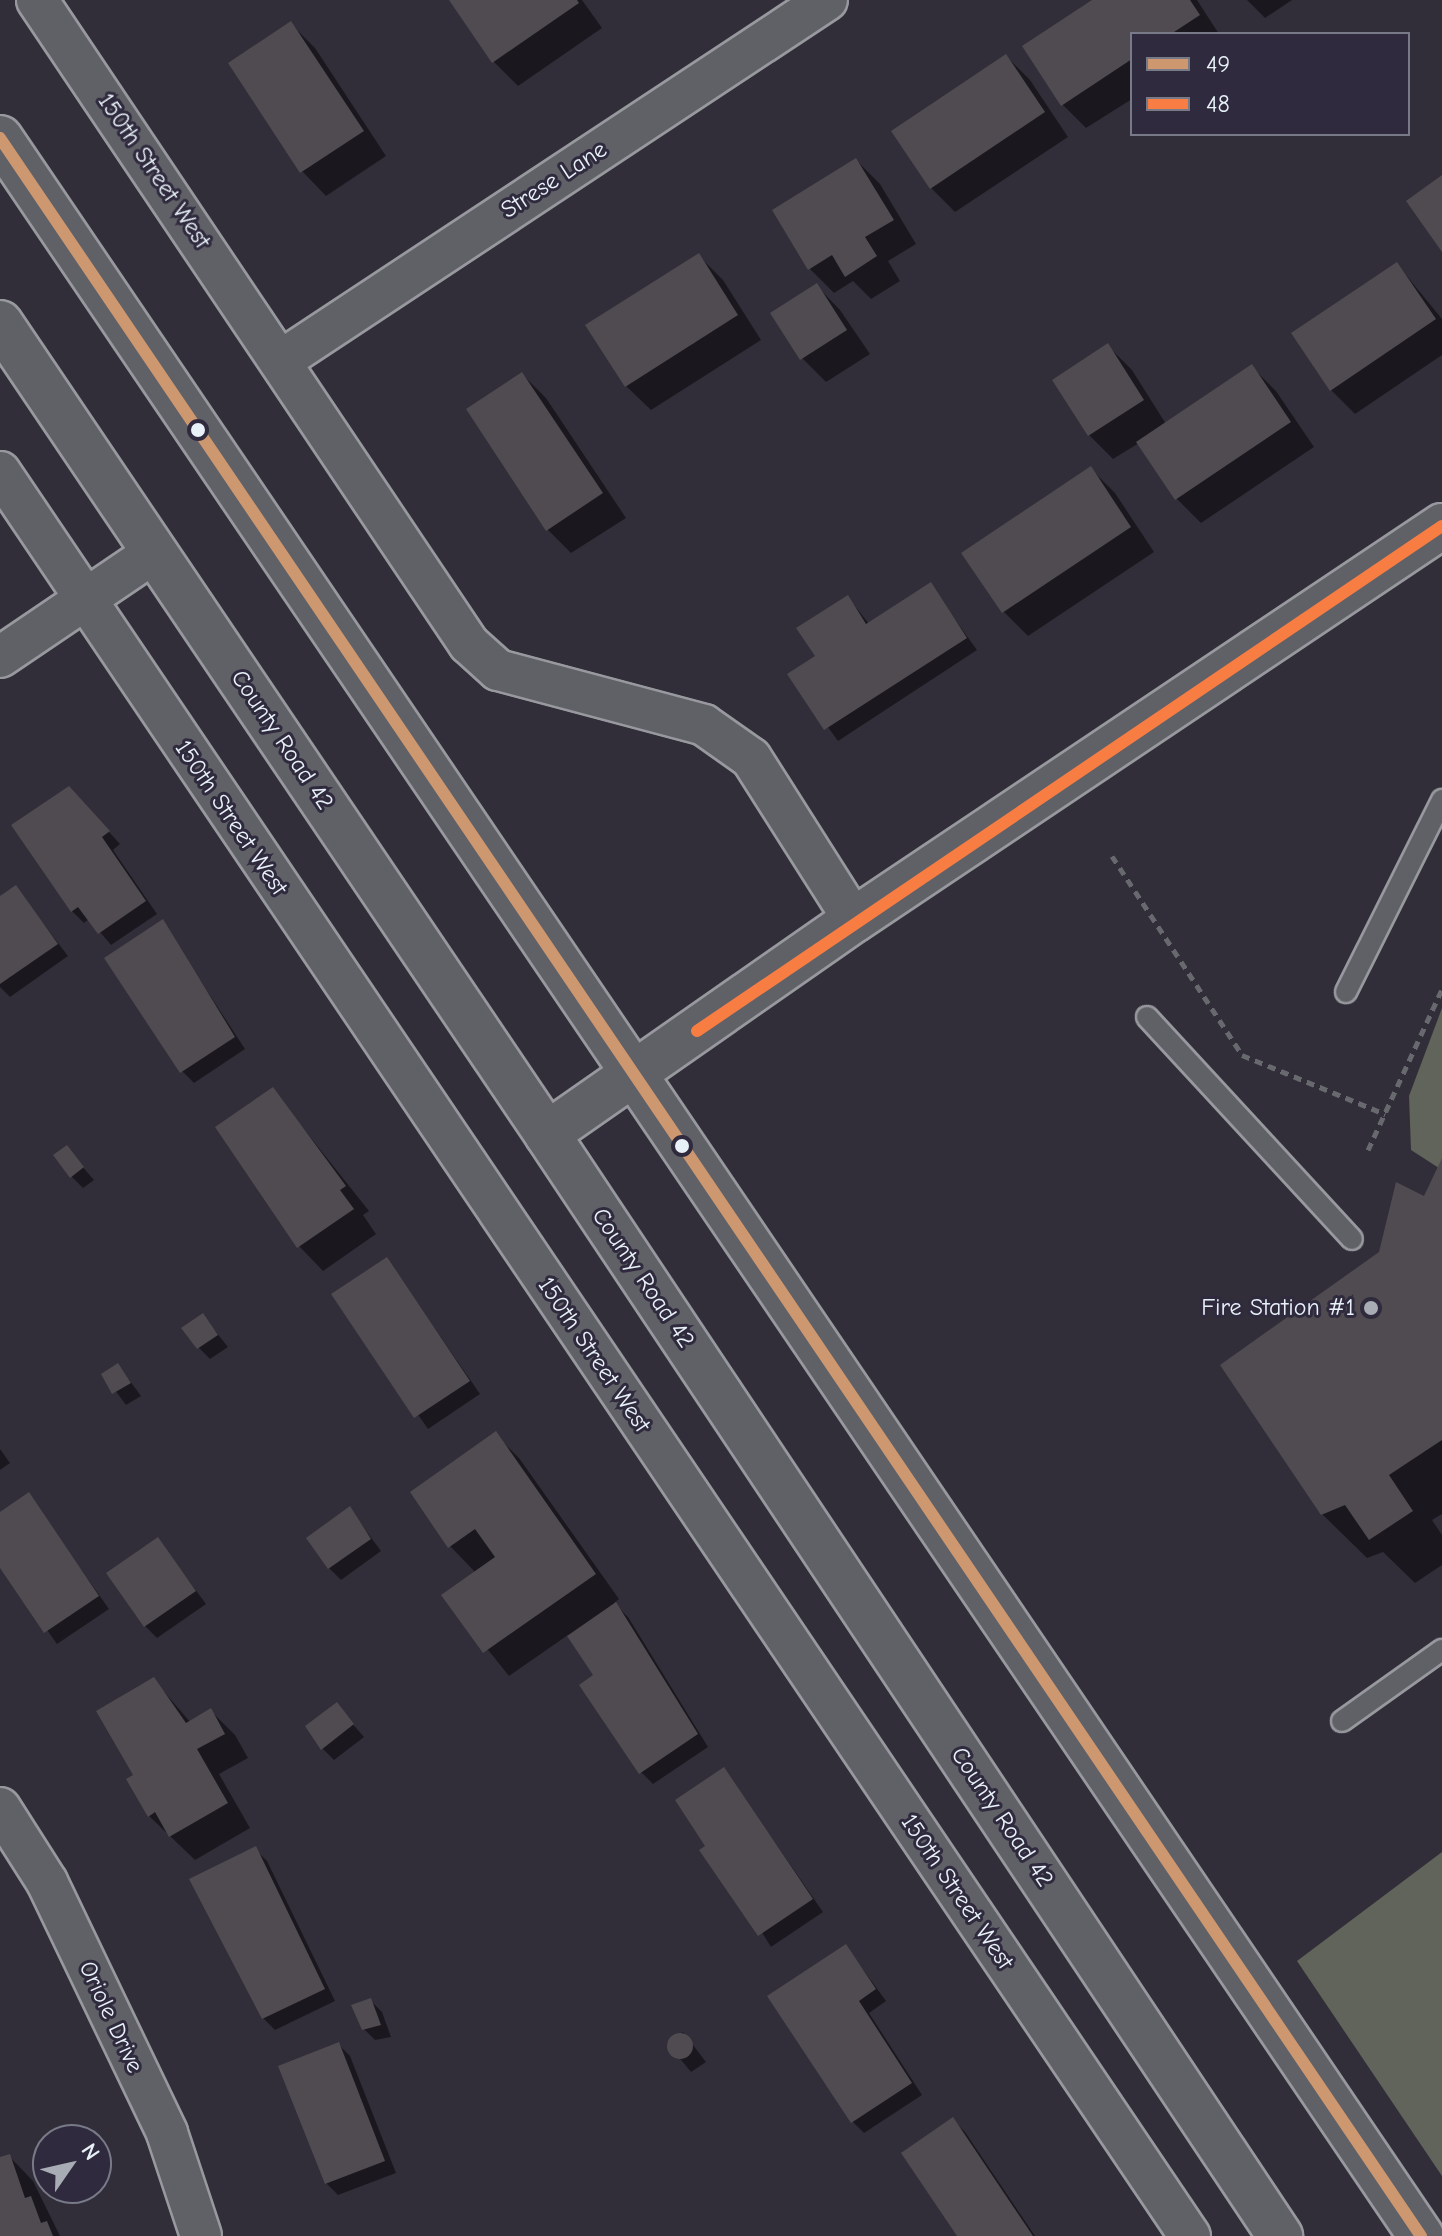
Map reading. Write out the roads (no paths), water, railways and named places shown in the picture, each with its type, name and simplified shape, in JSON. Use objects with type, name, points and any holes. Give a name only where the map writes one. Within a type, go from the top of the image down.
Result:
[{"type":"main road","points":[[0,138],[1421,2236]]},
{"type":"main road","name":"County Road 42","points":[[0,323],[547,1134],[1280,2236]]},
{"type":"main road","points":[[547,1134],[854,920],[1439,535]]},
{"type":"street","name":"150th Street West","points":[[37,0],[282,360],[469,644],[498,670],[704,725],[751,758],[854,920]]},
{"type":"street","name":"Strese Lane","points":[[282,360],[827,0]]},
{"type":"street","name":"150th Street West","points":[[0,472],[1190,2236]]},
{"type":"street","points":[[0,657],[155,552]]},
{"type":"street","name":"Oriole Drive","points":[[0,1808],[47,1882],[167,2133],[201,2236]]},
{"type":"lane","points":[[1346,992],[1442,800]]},
{"type":"lane","points":[[1147,1017],[1352,1239]]},
{"type":"lane","points":[[1342,1721],[1442,1650]]},
{"type":"place","name":"Fire Station #1","points":[[1371,1308]]}]
